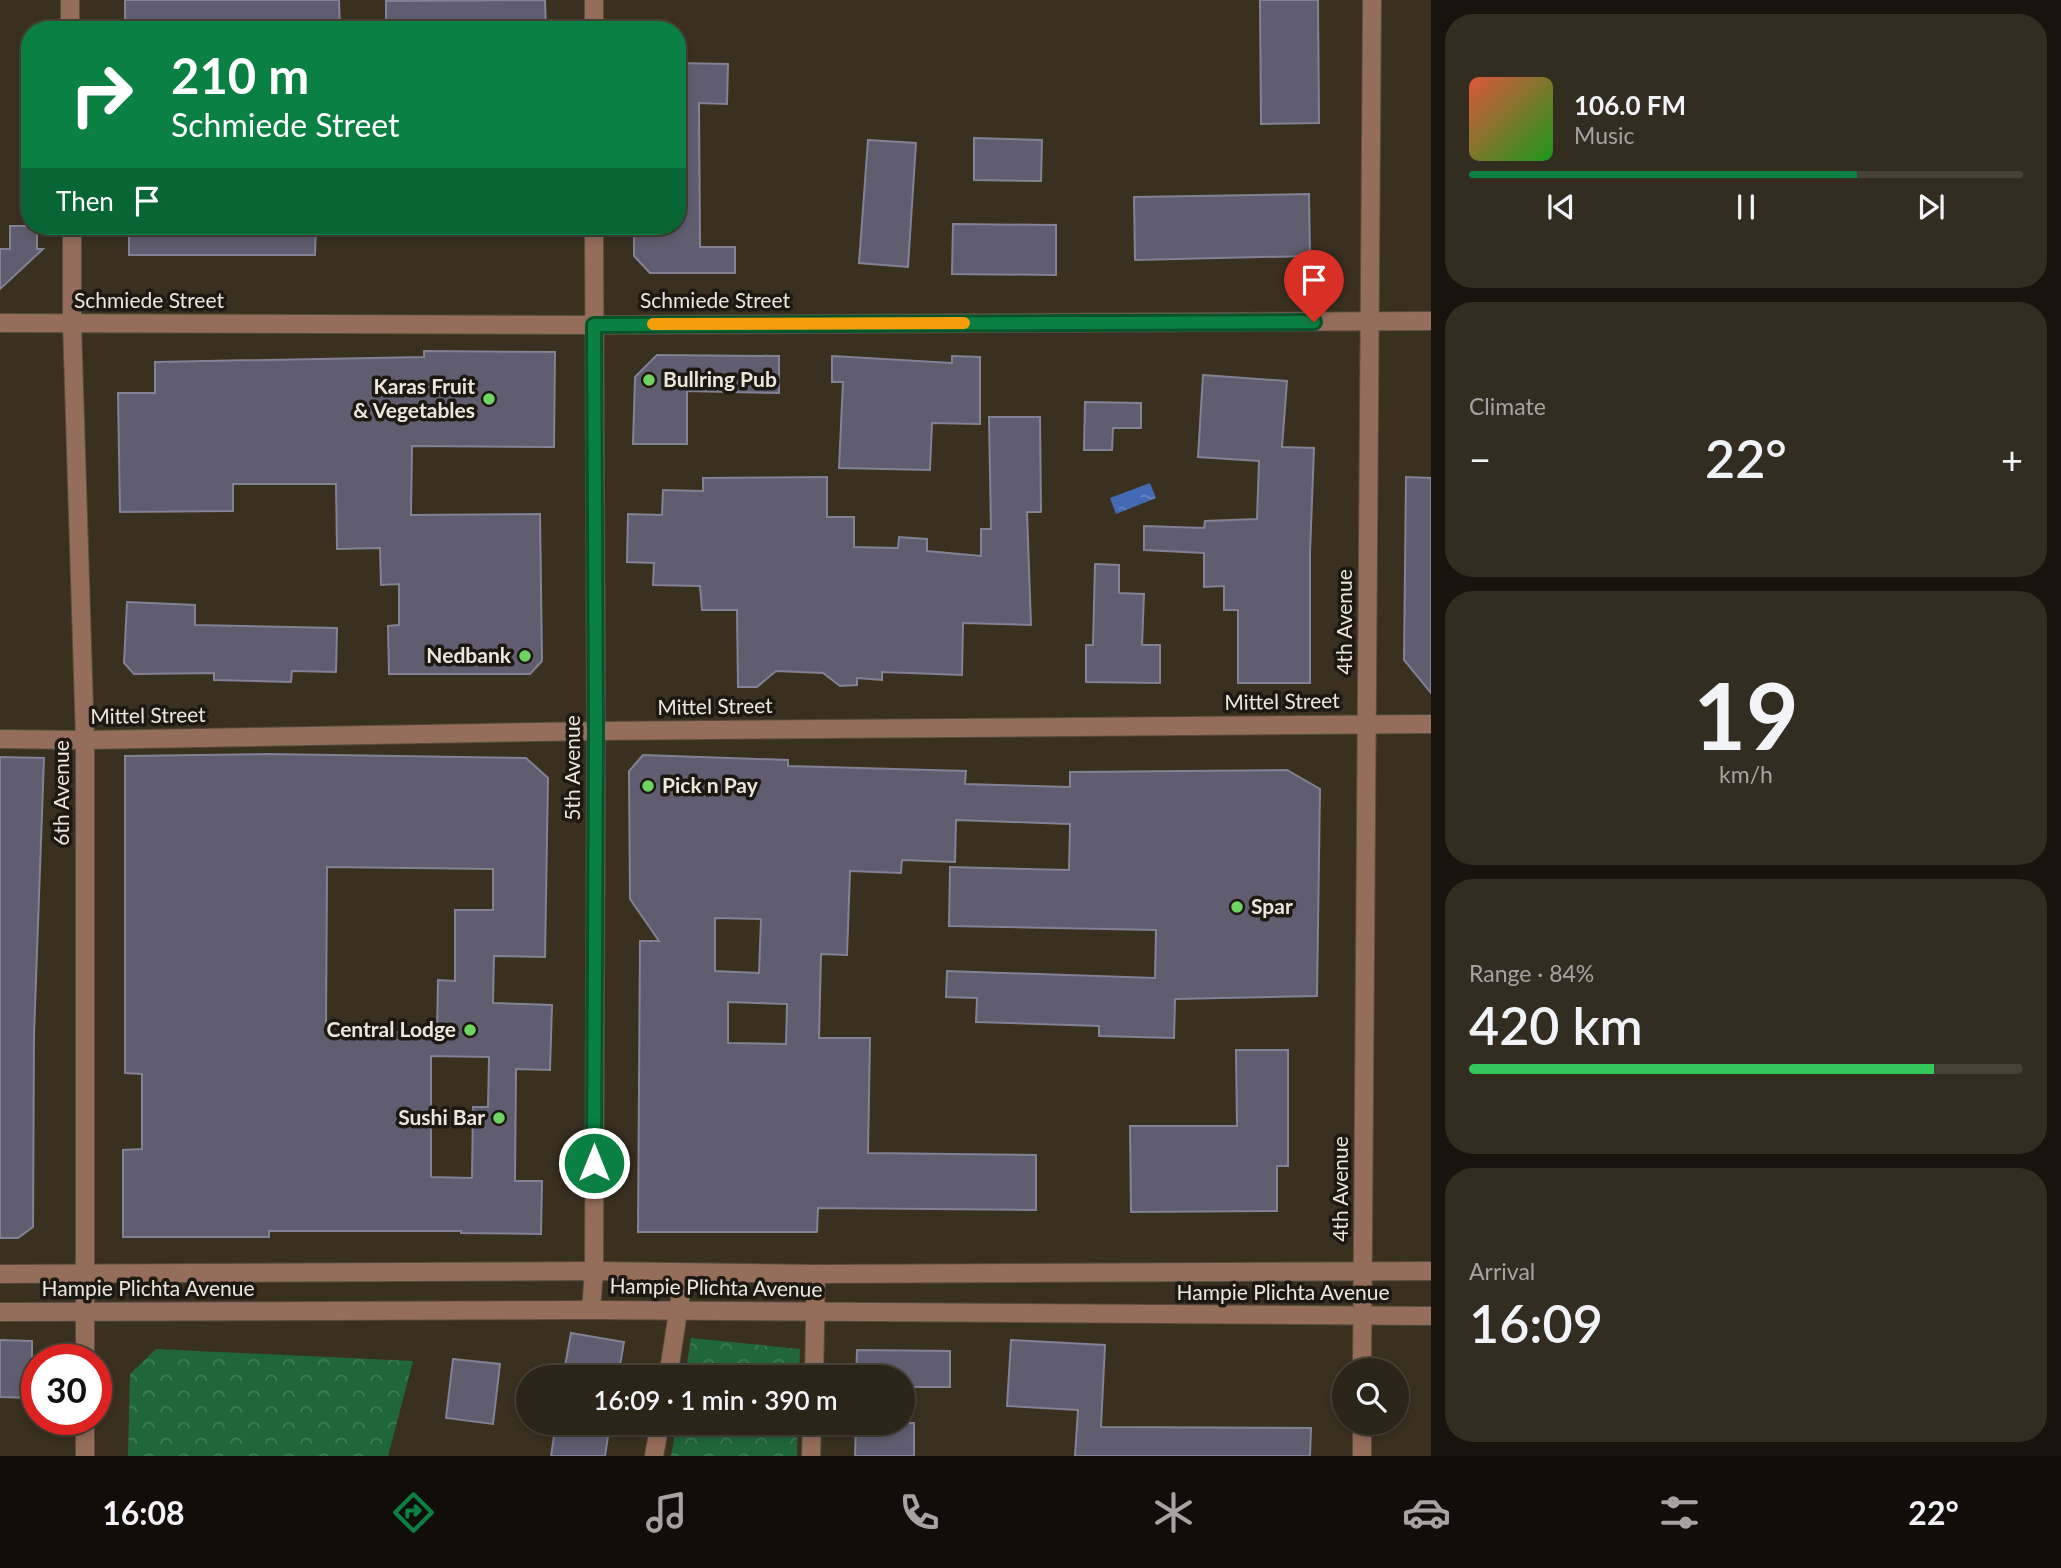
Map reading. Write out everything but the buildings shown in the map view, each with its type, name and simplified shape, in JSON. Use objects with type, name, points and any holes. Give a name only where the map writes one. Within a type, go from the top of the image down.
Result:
[{"type":"street","points":[[70,0],[70,21]]},
{"type":"street","points":[[594,0],[594,21]]},
{"type":"street","name":"4th Avenue","points":[[1363,1358],[1372,0]]},
{"type":"street","name":"6th Avenue","points":[[72,235],[72,323],[85,740],[85,1344]]},
{"type":"street","name":"5th Avenue","points":[[592,1310],[596,731],[594,235]]},
{"type":"street","name":"Schmiede Street","points":[[0,323],[594,325],[1431,321]]},
{"type":"street","name":"Mittel Street","points":[[0,739],[1431,724]]},
{"type":"street","name":"Hampie Plichta Avenue","points":[[0,1274],[1431,1271]]},
{"type":"street","points":[[670,1365],[684,1273]]},
{"type":"street","points":[[814,1365],[816,1274]]},
{"type":"street","name":"Hampie Plichta Avenue","points":[[0,1312],[592,1310],[1431,1316]]},
{"type":"street","points":[[85,1435],[85,1456]]},
{"type":"street","points":[[654,1456],[658,1435]]},
{"type":"street","points":[[811,1456],[812,1435]]},
{"type":"street","points":[[1362,1435],[1362,1456]]},
{"type":"green space","points":[[691,1338],[800,1349],[799,1365],[687,1365]]},
{"type":"green space","points":[[156,1349],[413,1361],[388,1456],[128,1456],[130,1374]]},
{"type":"green space","points":[[675,1435],[798,1435],[797,1456],[671,1456]]},
{"type":"water","points":[[1150,483],[1156,498],[1116,514],[1110,498]]},
{"type":"slow traffic","points":[[653,324],[964,323]]},
{"type":"place","name":"Bullring Pub","points":[[649,380]]},
{"type":"place","name":"Karas Fruit & Vegetables","points":[[489,399]]},
{"type":"place","name":"Nedbank","points":[[525,656]]},
{"type":"place","name":"Pick n Pay","points":[[648,786]]},
{"type":"place","name":"Spar","points":[[1237,907]]},
{"type":"place","name":"Central Lodge","points":[[470,1030]]},
{"type":"place","name":"Sushi Bar","points":[[499,1118]]},
{"type":"route","points":[[594,1163],[594,325],[1314,322]]}]
